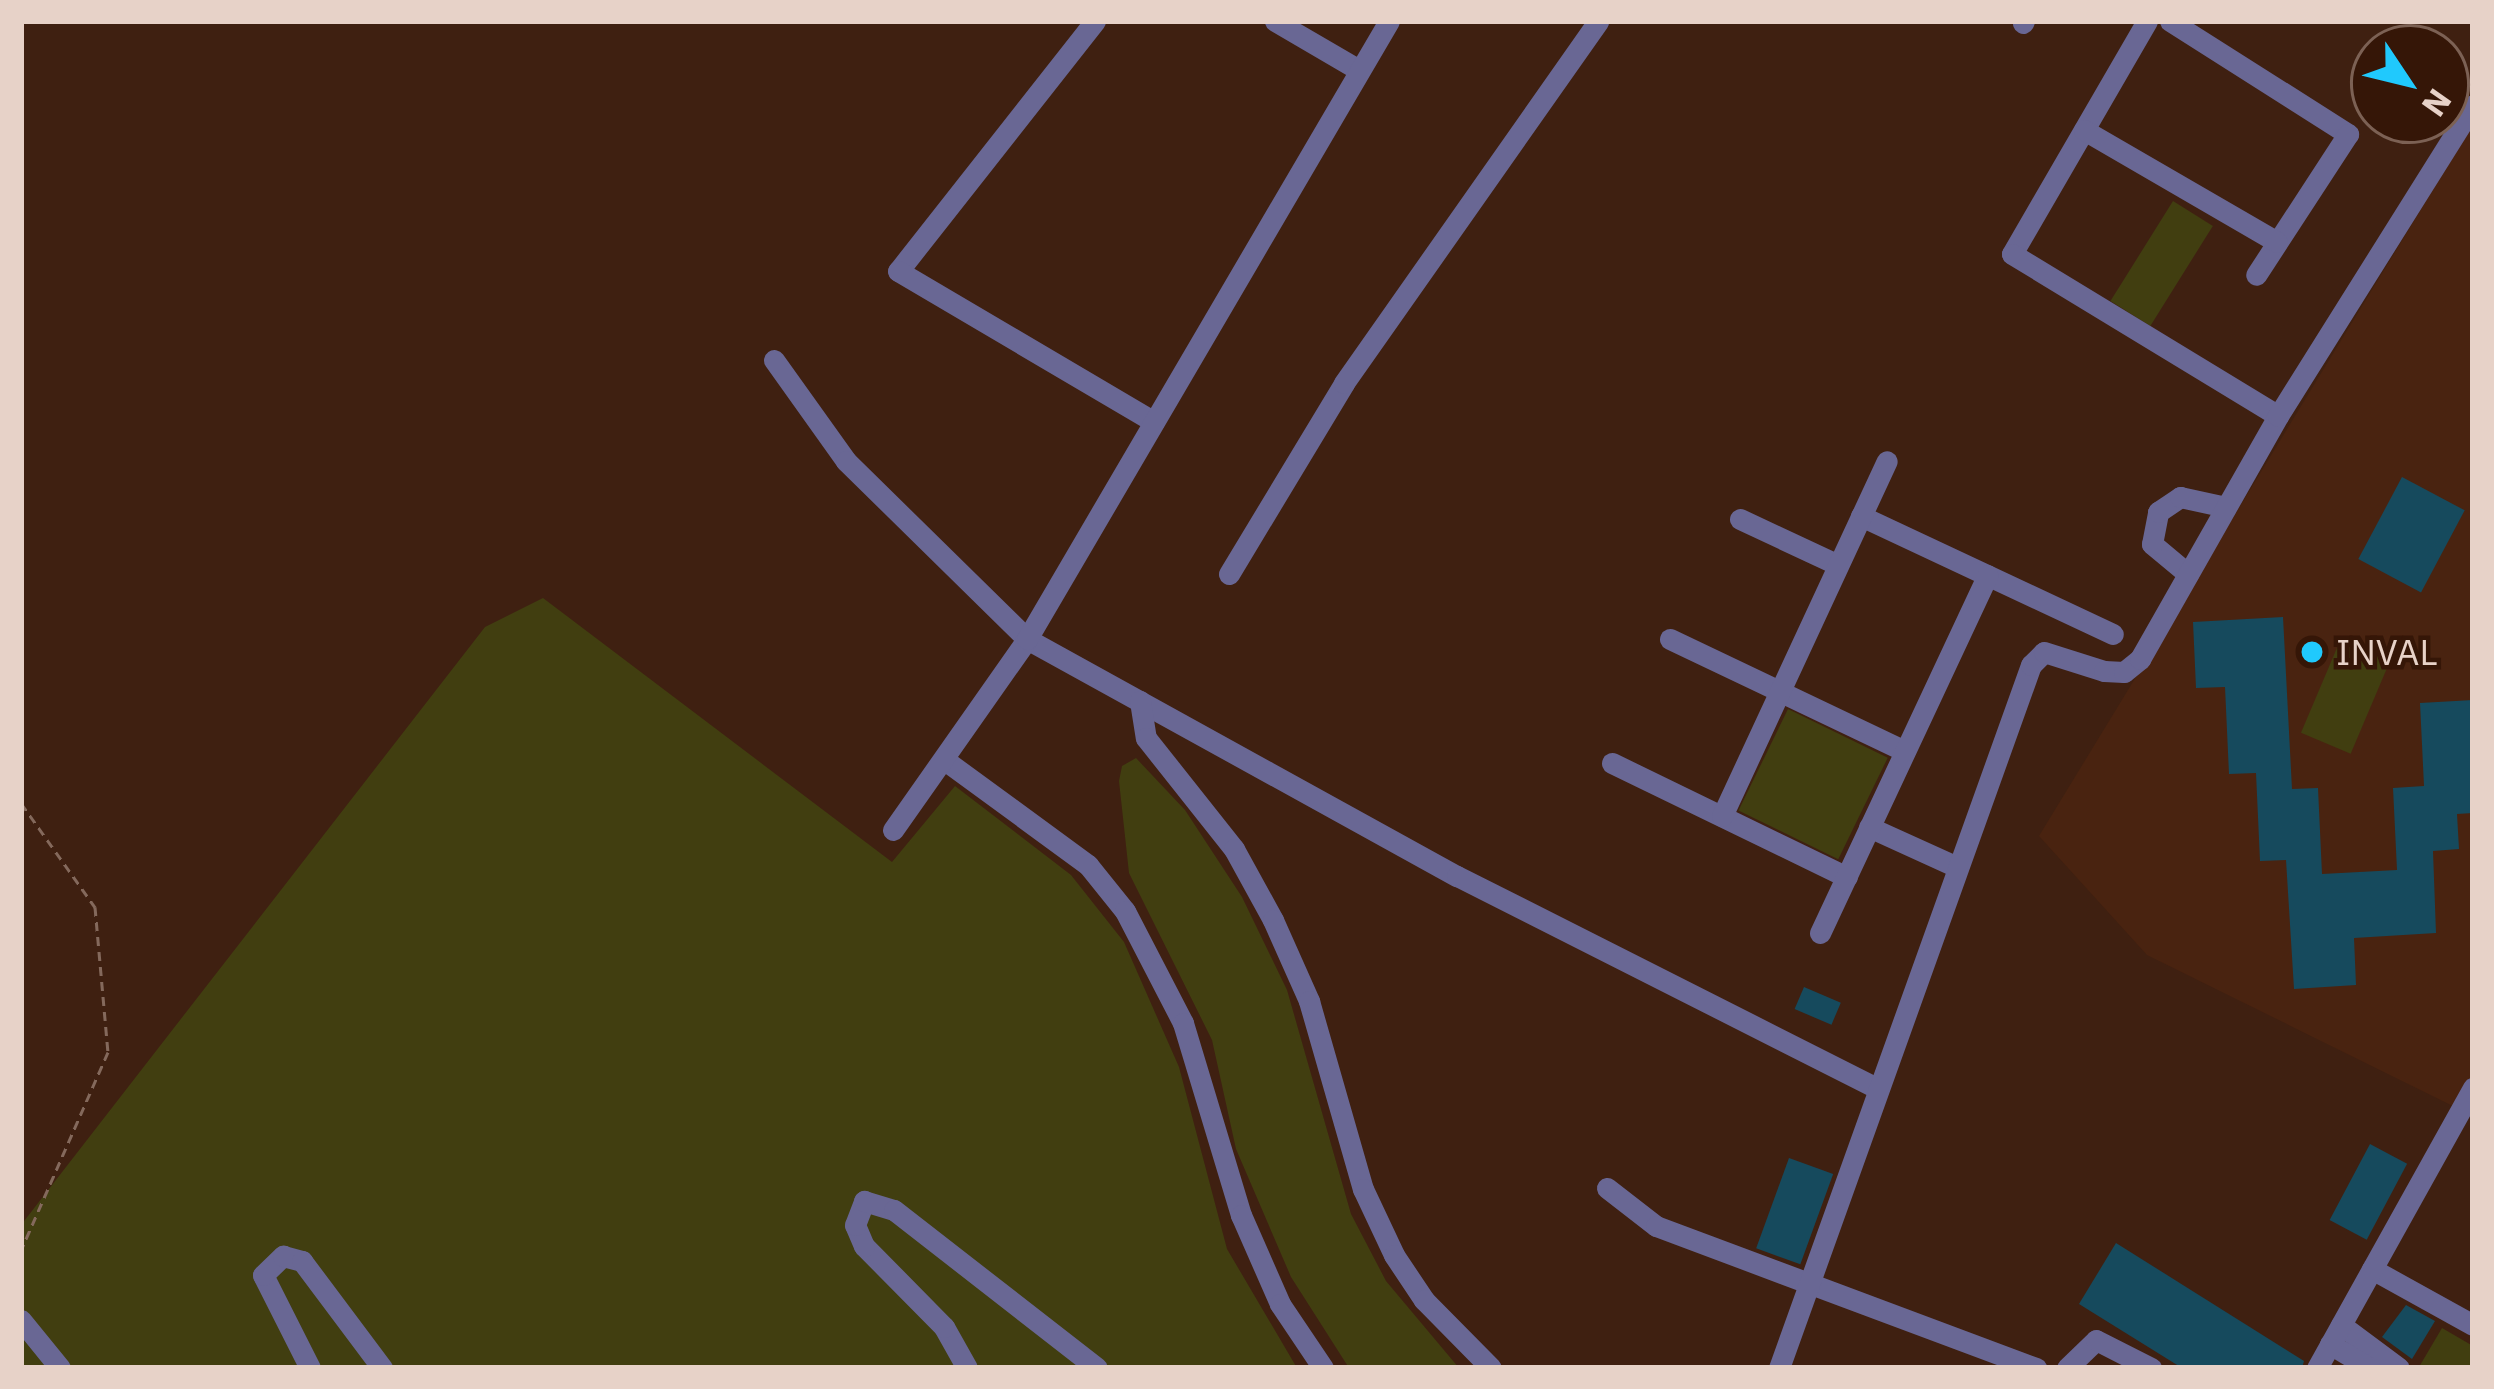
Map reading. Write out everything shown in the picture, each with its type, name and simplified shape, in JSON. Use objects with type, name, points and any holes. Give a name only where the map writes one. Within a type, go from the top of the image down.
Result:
[{"type":"street","points":[[1095,21],[898,271],[1154,422]]},
{"type":"street","points":[[1275,21],[1359,70]]},
{"type":"street","points":[[893,830],[1027,639],[1389,21]]},
{"type":"street","points":[[1229,574],[1344,383],[1598,21]]},
{"type":"street","points":[[2147,21],[2014,260],[2278,416]]},
{"type":"street","points":[[2170,21],[2348,134],[2256,275]]},
{"type":"street","points":[[1779,1368],[1954,866],[2031,665],[2044,652],[2124,672],[2473,105]]},
{"type":"street","points":[[2084,130],[2277,242]]},
{"type":"street","points":[[774,360],[846,461],[950,571],[1027,639],[1457,876],[1878,1089]]},
{"type":"street","points":[[1722,816],[1887,461]]},
{"type":"street","points":[[2188,574],[2152,544],[2158,512],[2180,497],[2226,507]]},
{"type":"street","points":[[1862,516],[2113,634]]},
{"type":"street","points":[[1740,519],[1838,565]]},
{"type":"street","points":[[1820,934],[1988,574]]},
{"type":"street","points":[[1670,639],[1905,751]]},
{"type":"street","points":[[1140,701],[1146,738],[1234,849],[1274,920],[1309,1001],[1363,1189],[1394,1255],[1424,1300],[1491,1368]]},
{"type":"street","points":[[946,760],[1088,865],[1125,911],[1183,1024],[1240,1215],[1280,1304],[1323,1368]]},
{"type":"street","points":[[1612,764],[1846,877]]},
{"type":"street","points":[[1870,827],[1954,866]]},
{"type":"street","points":[[2317,1368],[2473,1088]]},
{"type":"street","points":[[1607,1188],[1641,1219],[1810,1287],[2036,1368]]},
{"type":"street","points":[[967,1368],[944,1328],[864,1246],[855,1225],[864,1201],[893,1210],[1097,1368]]},
{"type":"street","points":[[310,1368],[263,1275],[283,1256],[302,1261],[382,1368]]},
{"type":"street","points":[[2372,1269],[2473,1325]]},
{"type":"street","points":[[21,1319],[60,1368]]},
{"type":"street","points":[[2335,1335],[2370,1368]]},
{"type":"street","points":[[2335,1335],[2399,1368]]},
{"type":"street","points":[[2067,1368],[2096,1340],[2152,1368]]},
{"type":"path","points":[[21,803],[95,908],[108,1052],[21,1250]]},
{"type":"shaded area","name":"INVAL","points":[[2473,124],[2473,1106],[2469,1114],[2147,955],[2039,836],[2461,144],[2470,144]]},
{"type":"shaded area","points":[[2173,201],[2213,226],[2150,326],[2110,301]]},
{"type":"shaded area","points":[[543,598],[892,862],[955,786],[1071,875],[1124,942],[1179,1067],[1227,1249],[1297,1368],[21,1368],[21,1225],[485,627]]},
{"type":"shaded area","points":[[2342,636],[2392,657],[2351,754],[2301,733]]},
{"type":"shaded area","points":[[1788,709],[1888,758],[1838,859],[1738,811]]},
{"type":"shaded area","points":[[1136,758],[1185,810],[1242,897],[1287,990],[1351,1214],[1386,1281],[1459,1368],[1349,1368],[1291,1277],[1236,1149],[1212,1040],[1129,873],[1119,781],[1122,766]]},
{"type":"shaded area","points":[[2442,1328],[2473,1346],[2473,1368],[2419,1367]]},
{"type":"building","points":[[2402,477],[2465,510],[2421,592],[2358,559]]},
{"type":"building","points":[[2283,617],[2292,789],[2318,788],[2322,874],[2397,870],[2393,788],[2424,786],[2420,703],[2473,700],[2473,813],[2457,814],[2459,849],[2433,851],[2436,933],[2354,938],[2356,985],[2294,989],[2286,860],[2260,861],[2256,773],[2229,774],[2225,687],[2196,688],[2193,622]]},
{"type":"building","points":[[1804,987],[1841,1003],[1831,1025],[1795,1009]]},
{"type":"building","points":[[2370,1144],[2407,1164],[2367,1240],[2330,1220]]},
{"type":"building","points":[[1789,1158],[1833,1174],[1800,1264],[1756,1248]]},
{"type":"building","points":[[2116,1243],[2304,1361],[2302,1368],[2182,1368],[2079,1304]]},
{"type":"building","points":[[2406,1305],[2435,1321],[2412,1359],[2382,1337]]},
{"type":"place","name":"INVAL","points":[[2312,652]]}]
